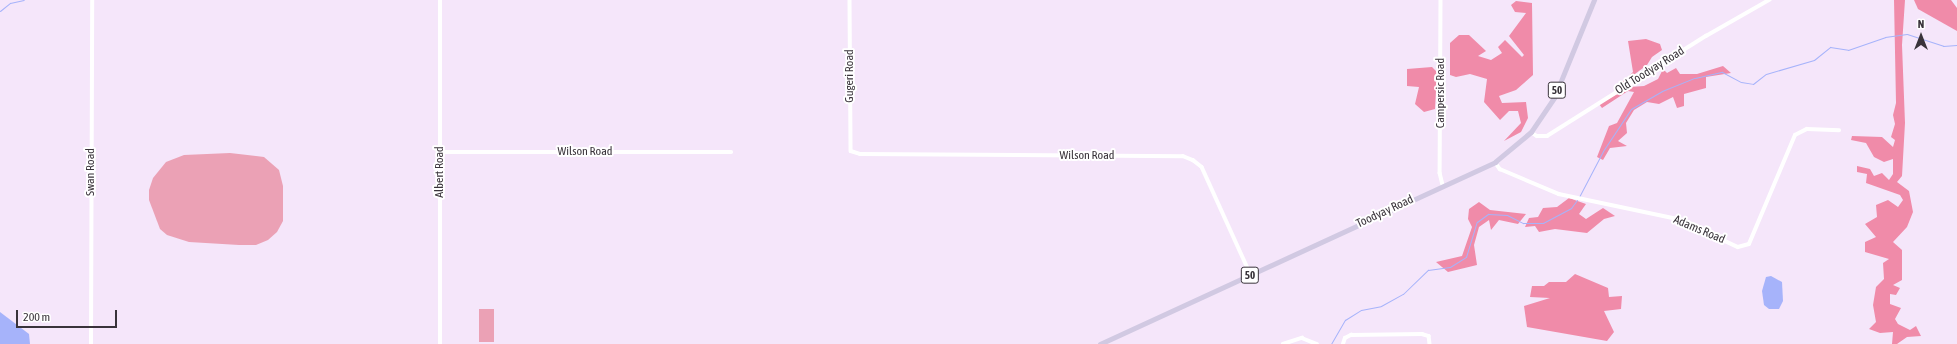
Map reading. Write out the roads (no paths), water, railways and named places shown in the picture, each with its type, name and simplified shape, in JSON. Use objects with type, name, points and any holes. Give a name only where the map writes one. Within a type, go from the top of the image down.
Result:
[{"type":"main road","name":"Toodyay Road","points":[[1100,344],[1495,162],[1531,132],[1554,98],[1594,0]]},
{"type":"main road","points":[[1105,344],[1118,336]]},
{"type":"street","name":"Swan Road","points":[[91,344],[92,0]]},
{"type":"street","name":"Albert Road","points":[[440,0],[440,344]]},
{"type":"street","name":"Gugeri Road","points":[[850,0],[851,151]]},
{"type":"street","name":"Campersic Road","points":[[1441,0],[1440,173],[1443,185]]},
{"type":"street","name":"Old Toodyay Road","points":[[1531,132],[1537,136],[1547,136],[1706,36],[1769,0]]},
{"type":"street","name":"Adams Road","points":[[1495,162],[1500,169],[1559,194],[1678,219],[1738,247],[1750,244],[1795,135],[1807,129],[1839,130]]},
{"type":"street","name":"Wilson Road","points":[[851,151],[860,154],[1184,156],[1193,160],[1202,167],[1251,275]]},
{"type":"street","name":"Wilson Road","points":[[440,152],[731,152]]},
{"type":"street","points":[[1343,344],[1345,338],[1351,335],[1422,334],[1429,336],[1430,344]]},
{"type":"street","points":[[1283,344],[1302,338],[1317,344]]},
{"type":"water","points":[[1771,276],[1782,282],[1783,301],[1779,309],[1769,309],[1764,305],[1762,291],[1766,277]]},
{"type":"water","points":[[0,312],[29,334],[30,344],[0,344]]},
{"type":"waterway","points":[[0,11],[10,3],[24,0]]},
{"type":"waterway","points":[[1579,197],[1603,151],[1631,109],[1662,91],[1695,78],[1722,72],[1741,82],[1753,84],[1766,74],[1814,60],[1830,47],[1848,50],[1885,37],[1907,34],[1943,46],[1957,45]]},
{"type":"waterway","points":[[1331,344],[1345,320],[1361,310],[1381,306],[1403,294],[1428,270],[1450,267],[1466,257],[1477,222],[1488,214],[1507,215],[1523,223],[1543,223],[1571,208],[1577,200]]}]
